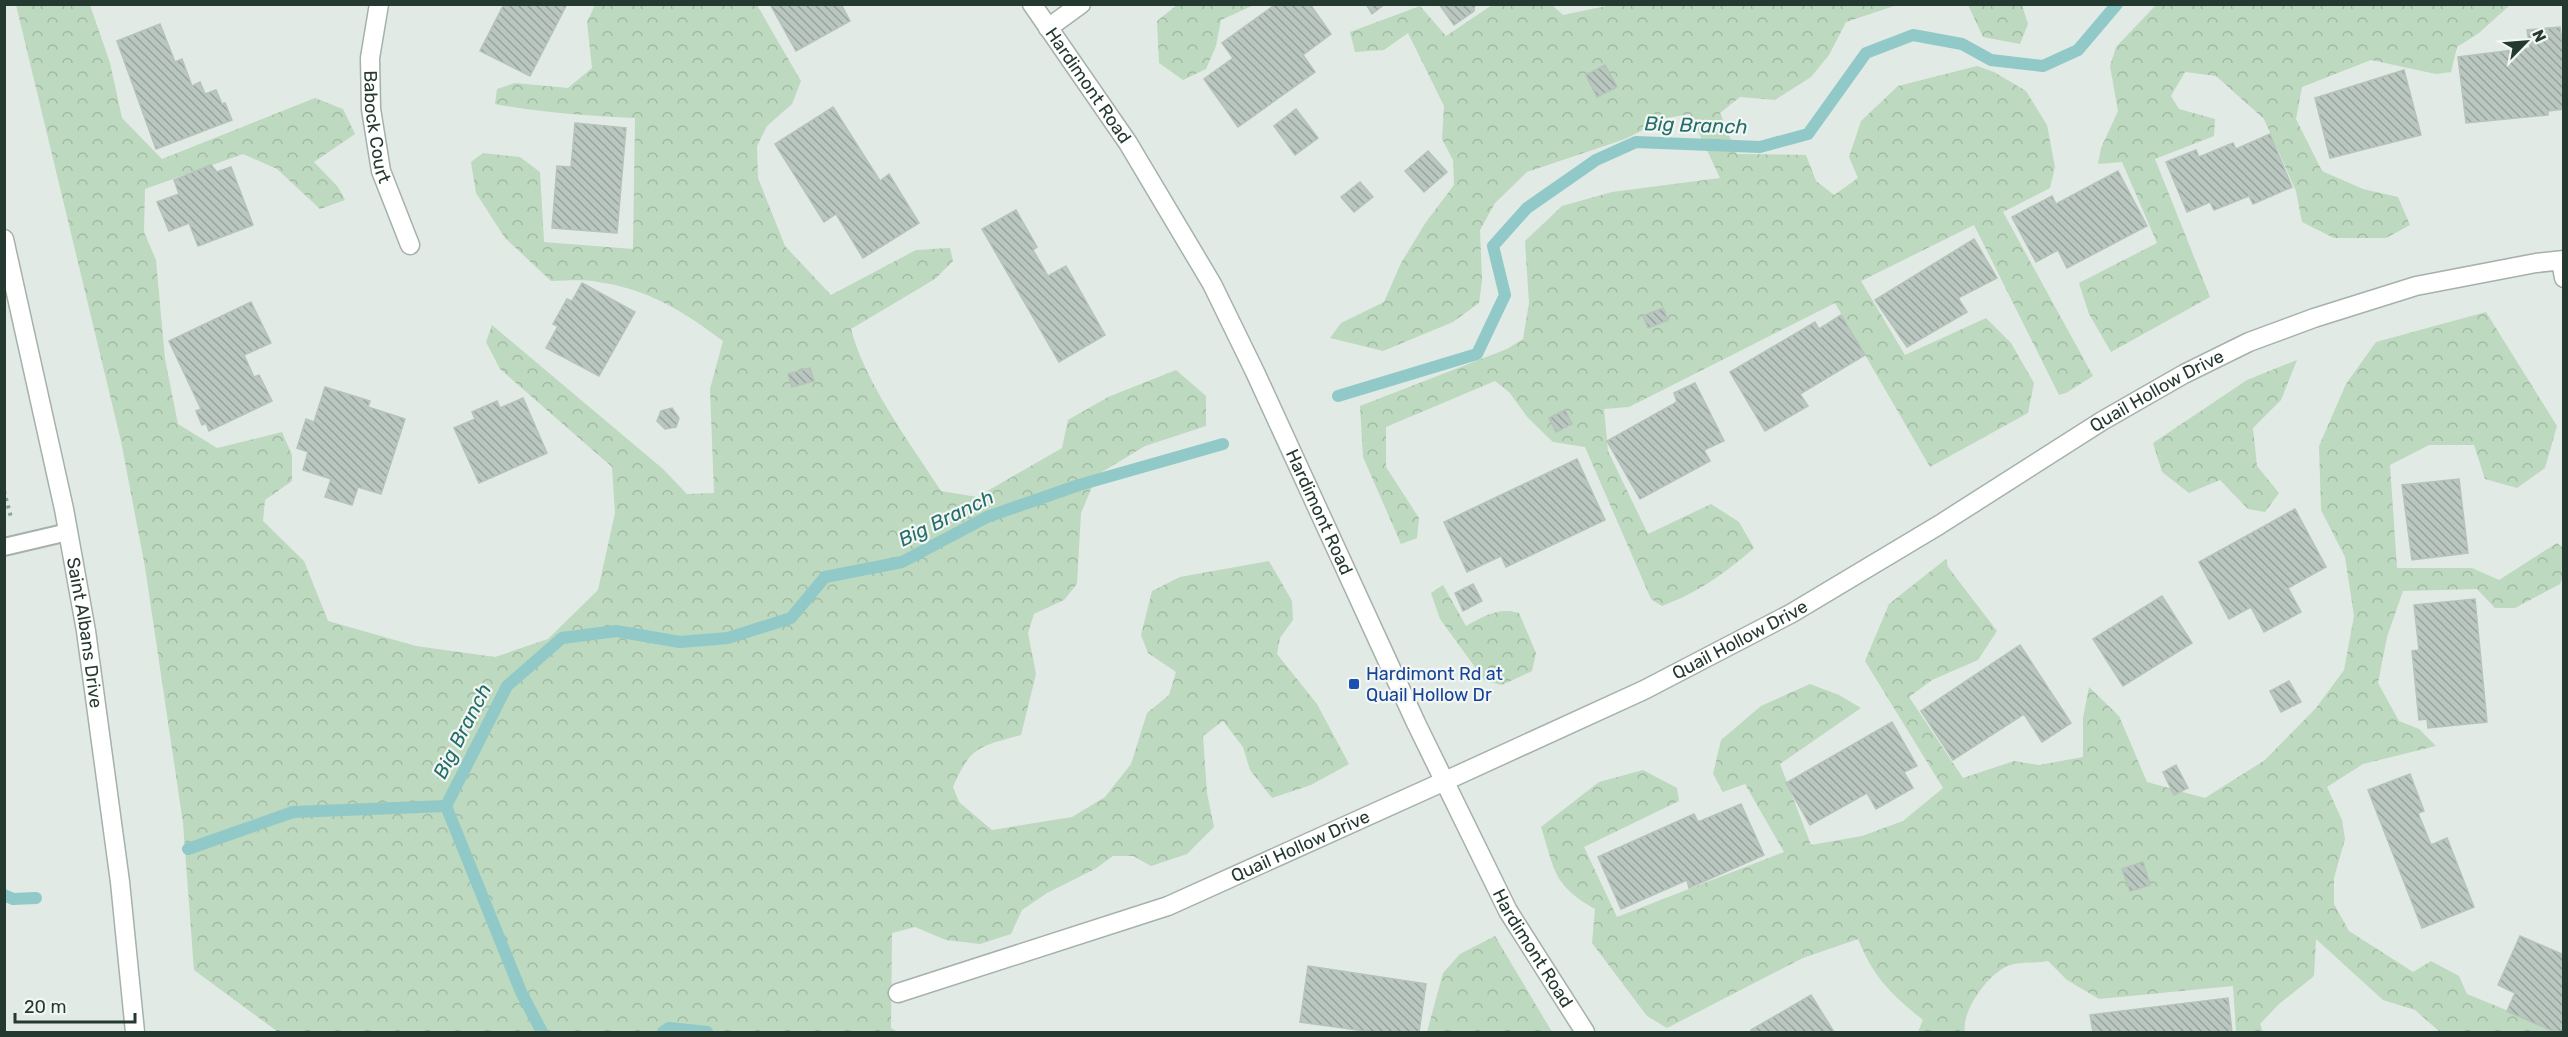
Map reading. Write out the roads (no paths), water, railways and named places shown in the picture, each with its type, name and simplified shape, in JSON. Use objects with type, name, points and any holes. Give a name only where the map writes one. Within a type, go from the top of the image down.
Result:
[{"type":"street","name":"Babock Court","points":[[379,4],[370,58],[371,109],[381,171],[410,245]]},
{"type":"street","name":"Hardimont Road","points":[[1032,4],[1128,142],[1212,284],[1255,372],[1416,723],[1508,911],[1586,1032]]},
{"type":"street","points":[[1048,28],[1081,4]]},
{"type":"street","name":"Saint Albans Drive","points":[[4,239],[68,532],[86,631],[117,859],[135,1032]]},
{"type":"street","name":"Quail Hollow Drive","points":[[898,993],[1168,906],[1644,690],[1792,612],[1939,525],[2102,421],[2184,374],[2250,342],[2314,318],[2416,286],[2536,263],[2563,266]]},
{"type":"lane","points":[[4,547],[68,532]]},
{"type":"waterway","name":"Big Branch","points":[[1338,396],[1477,354],[1505,295],[1493,246],[1527,208],[1596,160],[1636,142],[1760,147],[1808,134],[1866,53],[1913,35],[1962,44],[1991,60],[2043,66],[2078,50],[2117,4]]},
{"type":"waterway","name":"Big Branch","points":[[446,806],[507,686],[562,638],[616,631],[680,642],[728,638],[791,618],[825,577],[902,562],[987,517],[1079,485],[1223,444]]},
{"type":"waterway","points":[[446,806],[521,992],[542,1032]]},
{"type":"waterway","name":"Big Branch","points":[[188,849],[293,812],[446,806]]},
{"type":"waterway","name":"Big Branch","points":[[4,895],[13,899],[36,898]]},
{"type":"waterway","points":[[663,1032],[669,1028],[707,1032]]},
{"type":"place","name":"Hardimont Rd at Quail Hollow Dr","points":[[1354,684]]}]
